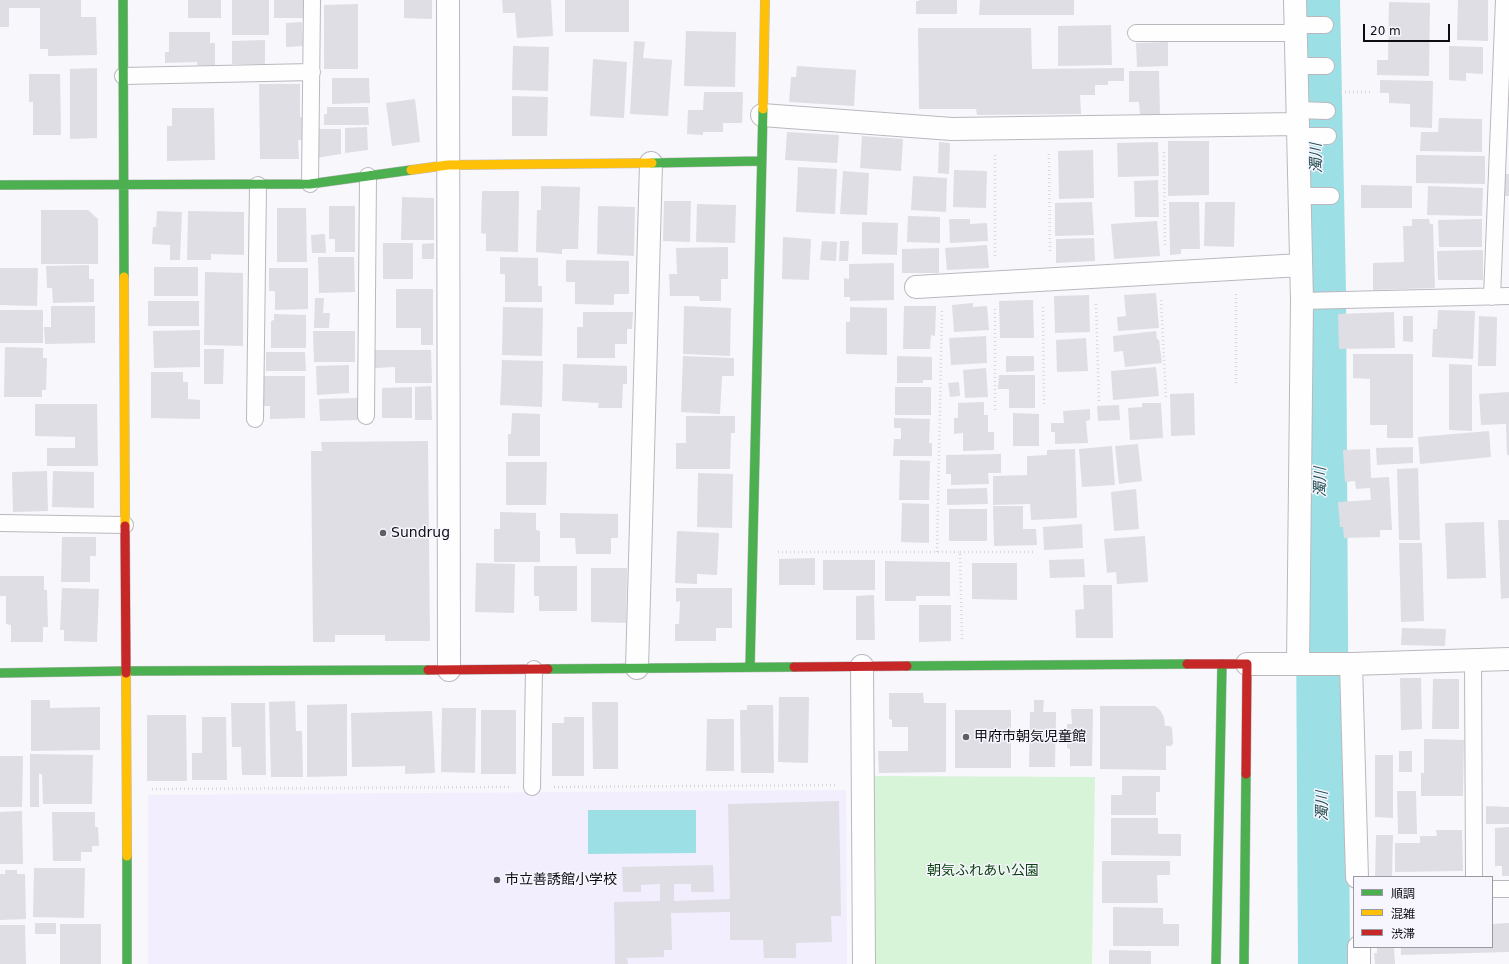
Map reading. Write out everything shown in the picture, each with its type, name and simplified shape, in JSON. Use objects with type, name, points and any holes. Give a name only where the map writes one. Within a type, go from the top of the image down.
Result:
[{"type":"street","points":[[123,0],[127,964]]},
{"type":"street","points":[[448,0],[449,670]]},
{"type":"street","points":[[750,667],[765,0]]},
{"type":"street","points":[[1295,0],[1302,66],[1304,196],[1301,265],[1307,301],[1299,664]]},
{"type":"street","points":[[762,115],[952,129],[1302,123]]},
{"type":"street","points":[[0,185],[310,184],[448,165],[651,163],[761,160]]},
{"type":"street","points":[[637,668],[651,163]]},
{"type":"street","points":[[916,287],[1301,265]]},
{"type":"street","points":[[0,674],[126,671],[449,670],[962,665],[1350,664],[1509,659]]},
{"type":"street","points":[[1216,964],[1222,664]]},
{"type":"street","points":[[1244,964],[1247,664]]},
{"type":"street","points":[[1350,664],[1357,876]]},
{"type":"street","points":[[862,666],[864,964]]},
{"type":"street","points":[[1358,948],[1359,964]]},
{"type":"lane","points":[[310,184],[312,0]]},
{"type":"lane","points":[[1492,297],[1504,0]]},
{"type":"lane","points":[[1136,33],[1299,28],[1325,25]]},
{"type":"lane","points":[[1302,66],[1326,66]]},
{"type":"lane","points":[[123,76],[312,72]]},
{"type":"lane","points":[[1302,123],[1327,110]]},
{"type":"lane","points":[[1302,123],[1328,136]]},
{"type":"lane","points":[[366,416],[368,176]]},
{"type":"lane","points":[[255,419],[258,185]]},
{"type":"lane","points":[[1304,196],[1331,196]]},
{"type":"lane","points":[[1307,301],[1509,296]]},
{"type":"lane","points":[[0,523],[125,525]]},
{"type":"lane","points":[[1473,660],[1474,876]]},
{"type":"lane","points":[[532,787],[534,669]]},
{"type":"lane","points":[[1493,889],[1509,888]]},
{"type":"path","points":[[1335,92],[1373,92]]},
{"type":"path","points":[[1164,126],[1162,273],[1166,397]]},
{"type":"path","points":[[1044,405],[1049,128]]},
{"type":"path","points":[[995,129],[995,412]]},
{"type":"path","points":[[1236,269],[1236,386]]},
{"type":"path","points":[[1096,277],[1099,402]]},
{"type":"path","points":[[937,552],[943,286]]},
{"type":"path","points":[[753,552],[1034,552]]},
{"type":"path","points":[[960,552],[962,665]]},
{"type":"path","points":[[126,789],[862,785]]},
{"type":"shaded area","name":"市立善誘館小学校","points":[[846,790],[847,964],[148,964],[148,795]]},
{"type":"green space","name":"朝気ふれあい公園","points":[[871,776],[1095,777],[1092,964],[873,964]]},
{"type":"water","points":[[588,810],[696,810],[696,853],[588,854]]},
{"type":"building","points":[[0,0],[81,0],[81,17],[96,17],[97,55],[48,56],[48,49],[40,49],[40,8],[9,8],[9,27],[0,27]]},
{"type":"building","points":[[188,0],[221,0],[221,18],[188,18]]},
{"type":"building","points":[[232,0],[269,0],[269,35],[232,35]]},
{"type":"building","points":[[274,0],[304,0],[304,18],[274,18]]},
{"type":"building","points":[[404,0],[432,0],[432,19],[404,18]]},
{"type":"building","points":[[502,0],[551,0],[553,36],[517,38],[515,13],[503,13]]},
{"type":"building","points":[[565,0],[629,0],[629,32],[565,32]]},
{"type":"building","points":[[957,0],[957,14],[916,14],[916,1]]},
{"type":"building","points":[[980,0],[1074,0],[1074,15],[979,15]]},
{"type":"building","points":[[1458,0],[1488,0],[1488,41],[1457,40]]},
{"type":"building","points":[[1389,2],[1430,3],[1429,76],[1377,75],[1377,60],[1388,60]]},
{"type":"building","points":[[358,4],[358,69],[324,69],[324,5]]},
{"type":"building","points":[[302,22],[303,46],[286,47],[286,23]]},
{"type":"building","points":[[1111,25],[1112,65],[1058,66],[1058,26]]},
{"type":"building","points":[[918,28],[1031,28],[1032,69],[1124,68],[1124,81],[1108,81],[1108,85],[1095,85],[1095,95],[1080,95],[1081,114],[977,115],[976,109],[919,109]]},
{"type":"building","points":[[686,31],[736,32],[735,87],[684,86]]},
{"type":"building","points":[[169,32],[210,32],[210,43],[215,43],[215,65],[197,65],[197,62],[165,63],[165,52],[169,52]]},
{"type":"building","points":[[265,40],[265,64],[232,64],[232,41]]},
{"type":"building","points":[[634,41],[645,42],[643,58],[672,60],[668,116],[630,114]]},
{"type":"building","points":[[1168,42],[1168,66],[1137,67],[1136,43]]},
{"type":"building","points":[[513,46],[549,47],[548,91],[512,90]]},
{"type":"building","points":[[1449,46],[1483,47],[1483,74],[1466,73],[1466,81],[1449,80]]},
{"type":"building","points":[[593,59],[627,62],[624,118],[590,116]]},
{"type":"building","points":[[797,66],[856,70],[854,106],[789,102],[791,77],[796,77]]},
{"type":"building","points":[[97,68],[97,138],[70,139],[70,69]]},
{"type":"building","points":[[1129,71],[1159,71],[1160,115],[1140,115],[1139,102],[1129,102]]},
{"type":"building","points":[[29,74],[60,74],[61,135],[33,135],[33,102],[29,102]]},
{"type":"building","points":[[332,78],[369,78],[370,103],[332,104]]},
{"type":"building","points":[[1380,80],[1433,81],[1432,128],[1410,127],[1410,104],[1389,103],[1389,93],[1380,93]]},
{"type":"building","points":[[259,84],[300,84],[300,117],[303,117],[303,140],[298,140],[299,159],[260,159]]},
{"type":"building","points":[[704,92],[743,92],[742,123],[723,123],[723,132],[703,132],[703,135],[687,134],[688,110],[703,110]]},
{"type":"building","points":[[512,96],[548,97],[547,136],[512,136]]},
{"type":"building","points":[[415,99],[420,142],[392,146],[386,103]]},
{"type":"building","points":[[327,107],[368,107],[369,125],[324,125],[324,114],[327,114]]},
{"type":"building","points":[[172,108],[214,108],[215,160],[167,161],[167,126],[172,126]]},
{"type":"building","points":[[1439,118],[1482,119],[1482,152],[1420,151],[1421,132],[1438,132]]},
{"type":"building","points":[[367,127],[368,150],[345,153],[345,128]]},
{"type":"building","points":[[317,129],[341,129],[341,154],[316,158]]},
{"type":"building","points":[[787,132],[839,135],[837,163],[785,160]]},
{"type":"building","points":[[862,136],[903,139],[901,171],[860,168]]},
{"type":"building","points":[[1168,141],[1209,141],[1209,195],[1168,196]]},
{"type":"building","points":[[939,142],[950,143],[949,174],[938,173]]},
{"type":"building","points":[[1158,142],[1159,176],[1118,177],[1117,143]]},
{"type":"building","points":[[1093,150],[1094,198],[1059,199],[1058,151]]},
{"type":"building","points":[[1416,155],[1485,156],[1485,184],[1416,183]]},
{"type":"building","points":[[798,167],[837,169],[835,214],[796,212]]},
{"type":"building","points":[[954,170],[987,171],[986,208],[953,207]]},
{"type":"building","points":[[843,171],[869,173],[867,215],[840,214]]},
{"type":"building","points":[[1504,174],[1509,174],[1509,196],[1504,196]]},
{"type":"building","points":[[913,176],[947,178],[946,212],[911,210]]},
{"type":"building","points":[[1158,180],[1159,217],[1135,217],[1134,181]]},
{"type":"building","points":[[1361,185],[1412,186],[1412,208],[1361,208]]},
{"type":"building","points":[[541,186],[580,187],[578,249],[562,249],[562,254],[536,252],[537,210],[541,210]]},
{"type":"building","points":[[1428,186],[1483,188],[1482,216],[1427,215]]},
{"type":"building","points":[[482,191],[519,191],[518,252],[486,251],[486,234],[481,233]]},
{"type":"building","points":[[402,197],[434,198],[434,240],[401,240]]},
{"type":"building","points":[[664,201],[691,201],[690,242],[663,241]]},
{"type":"building","points":[[1092,202],[1094,235],[1055,236],[1055,203]]},
{"type":"building","points":[[1169,202],[1199,202],[1200,249],[1181,249],[1181,254],[1170,255]]},
{"type":"building","points":[[1205,202],[1235,202],[1234,247],[1204,246]]},
{"type":"building","points":[[697,204],[736,205],[735,243],[696,242]]},
{"type":"building","points":[[329,206],[355,206],[355,252],[335,252],[335,239],[329,239]]},
{"type":"building","points":[[598,206],[635,207],[634,256],[597,254]]},
{"type":"building","points":[[277,208],[306,208],[307,262],[277,262]]},
{"type":"building","points":[[41,210],[88,210],[98,219],[98,264],[41,264]]},
{"type":"building","points":[[157,211],[182,212],[180,260],[170,260],[170,245],[152,244],[153,227],[156,227]]},
{"type":"building","points":[[188,211],[244,212],[244,255],[211,254],[211,260],[187,260]]},
{"type":"building","points":[[908,216],[940,217],[940,243],[907,242]]},
{"type":"building","points":[[949,219],[970,219],[970,224],[987,223],[988,241],[950,243]]},
{"type":"building","points":[[1412,219],[1429,219],[1430,224],[1433,224],[1435,288],[1373,290],[1373,263],[1404,262],[1403,226],[1412,226]]},
{"type":"building","points":[[1482,219],[1482,247],[1439,247],[1438,220]]},
{"type":"building","points":[[1157,221],[1160,256],[1114,259],[1111,224]]},
{"type":"building","points":[[862,222],[898,223],[897,255],[862,254]]},
{"type":"building","points":[[325,234],[326,253],[312,253],[311,235]]},
{"type":"building","points":[[783,237],[811,239],[809,280],[782,279]]},
{"type":"building","points":[[1094,238],[1095,261],[1056,263],[1056,239]]},
{"type":"building","points":[[822,241],[837,242],[836,261],[820,260]]},
{"type":"building","points":[[840,241],[849,241],[848,261],[839,261]]},
{"type":"building","points":[[383,243],[413,243],[413,279],[383,279]]},
{"type":"building","points":[[434,243],[434,259],[422,259],[422,244]]},
{"type":"building","points":[[987,245],[989,268],[947,270],[945,248]]},
{"type":"building","points":[[728,247],[728,279],[721,279],[721,301],[700,301],[699,296],[670,296],[669,274],[677,274],[676,248]]},
{"type":"building","points":[[939,248],[939,273],[902,273],[902,249]]},
{"type":"building","points":[[1483,250],[1483,280],[1438,280],[1437,251]]},
{"type":"building","points":[[318,257],[354,257],[355,292],[319,293]]},
{"type":"building","points":[[500,257],[538,258],[538,286],[542,286],[542,302],[505,302],[505,274],[500,274]]},
{"type":"building","points":[[566,260],[629,261],[629,294],[614,294],[614,305],[575,304],[575,282],[566,282]]},
{"type":"building","points":[[894,263],[894,300],[850,301],[850,297],[844,297],[844,278],[849,279],[849,264]]},
{"type":"building","points":[[89,265],[89,279],[94,279],[94,302],[53,303],[52,288],[47,288],[46,266]]},
{"type":"building","points":[[154,267],[198,267],[198,296],[154,296]]},
{"type":"building","points":[[0,268],[38,268],[37,306],[0,305]]},
{"type":"building","points":[[269,268],[308,268],[308,309],[275,310],[275,291],[269,291]]},
{"type":"building","points":[[205,272],[243,273],[243,346],[204,345]]},
{"type":"building","points":[[396,289],[433,289],[433,345],[421,345],[421,328],[396,328]]},
{"type":"building","points":[[1156,293],[1159,328],[1118,331],[1117,317],[1126,316],[1124,295]]},
{"type":"building","points":[[1089,295],[1090,332],[1055,333],[1054,296]]},
{"type":"building","points":[[315,298],[324,298],[323,313],[330,313],[329,328],[314,328]]},
{"type":"building","points":[[1033,300],[1034,338],[1000,338],[999,301]]},
{"type":"building","points":[[148,301],[199,301],[199,326],[148,326]]},
{"type":"building","points":[[973,303],[973,307],[987,306],[989,330],[954,332],[952,305]]},
{"type":"building","points":[[51,306],[95,306],[95,343],[45,344],[44,327],[51,327]]},
{"type":"building","points":[[684,306],[731,308],[730,356],[683,354]]},
{"type":"building","points":[[904,306],[936,306],[935,336],[931,335],[930,349],[903,349]]},
{"type":"building","points":[[503,307],[543,308],[542,356],[502,355]]},
{"type":"building","points":[[850,307],[887,308],[887,355],[846,354],[846,322],[850,322]]},
{"type":"building","points":[[0,310],[43,310],[43,343],[0,343]]},
{"type":"building","points":[[1438,310],[1475,311],[1473,359],[1432,357],[1433,329],[1437,329]]},
{"type":"building","points":[[583,312],[633,312],[632,329],[627,329],[627,344],[615,344],[615,358],[577,358],[577,327],[583,327]]},
{"type":"building","points":[[1394,312],[1395,348],[1339,349],[1338,314]]},
{"type":"building","points":[[274,314],[306,315],[306,348],[271,348],[271,321],[274,320]]},
{"type":"building","points":[[1403,316],[1413,316],[1413,342],[1403,341]]},
{"type":"building","points":[[1479,316],[1497,317],[1496,366],[1478,366]]},
{"type":"building","points":[[200,330],[200,367],[154,368],[153,331]]},
{"type":"building","points":[[313,331],[355,331],[355,362],[314,362]]},
{"type":"building","points":[[1156,331],[1157,339],[1159,340],[1162,363],[1125,367],[1123,351],[1114,352],[1113,336]]},
{"type":"building","points":[[986,336],[987,363],[951,365],[949,338]]},
{"type":"building","points":[[1086,338],[1088,371],[1057,372],[1056,340]]},
{"type":"building","points":[[5,347],[43,348],[43,358],[47,358],[46,390],[42,390],[42,397],[4,397]]},
{"type":"building","points":[[204,349],[224,349],[223,384],[204,384]]},
{"type":"building","points":[[374,350],[431,350],[432,383],[395,383],[395,367],[375,368]]},
{"type":"building","points":[[266,352],[305,352],[306,371],[266,371]]},
{"type":"building","points":[[1353,354],[1413,354],[1413,438],[1387,438],[1387,425],[1370,425],[1370,379],[1353,378]]},
{"type":"building","points":[[683,356],[734,358],[734,376],[722,376],[720,414],[681,412]]},
{"type":"building","points":[[897,356],[932,357],[932,380],[923,380],[923,383],[897,383]]},
{"type":"building","points":[[1006,356],[1034,356],[1034,371],[1006,372]]},
{"type":"building","points":[[502,360],[543,361],[542,407],[500,405]]},
{"type":"building","points":[[563,364],[627,366],[627,384],[623,384],[622,408],[598,408],[599,403],[562,401]]},
{"type":"building","points":[[1449,364],[1472,365],[1472,431],[1449,430]]},
{"type":"building","points":[[349,365],[349,393],[317,395],[316,366]]},
{"type":"building","points":[[1156,367],[1159,396],[1113,400],[1111,371]]},
{"type":"building","points":[[986,368],[988,397],[965,398],[963,370]]},
{"type":"building","points":[[151,372],[183,372],[183,382],[188,382],[188,399],[200,400],[200,419],[151,418]]},
{"type":"building","points":[[999,375],[1035,375],[1035,408],[1009,408],[1009,389],[998,389]]},
{"type":"building","points":[[264,376],[305,376],[305,418],[270,419],[270,406],[264,406]]},
{"type":"building","points":[[959,382],[960,396],[950,397],[948,383]]},
{"type":"building","points":[[431,386],[432,420],[415,420],[415,387]]},
{"type":"building","points":[[412,387],[412,418],[382,418],[382,388]]},
{"type":"building","points":[[895,387],[931,387],[931,415],[895,415]]},
{"type":"building","points":[[1509,392],[1509,455],[1507,455],[1506,424],[1481,425],[1479,394]]},
{"type":"building","points":[[1194,393],[1195,435],[1171,436],[1170,394]]},
{"type":"building","points":[[359,398],[359,420],[320,421],[319,399]]},
{"type":"building","points":[[984,402],[984,415],[988,415],[988,432],[994,432],[994,450],[963,451],[963,433],[954,434],[954,418],[958,418],[958,403]]},
{"type":"building","points":[[1142,403],[1161,403],[1163,438],[1130,440],[1128,408],[1142,407]]},
{"type":"building","points":[[35,404],[97,404],[98,466],[47,466],[47,448],[75,448],[75,437],[35,436]]},
{"type":"building","points":[[1119,405],[1120,420],[1098,421],[1097,406]]},
{"type":"building","points":[[1090,409],[1090,420],[1086,421],[1088,443],[1055,444],[1055,432],[1051,432],[1051,423],[1064,423],[1063,411]]},
{"type":"building","points":[[512,413],[540,414],[540,456],[508,456],[508,434],[511,434]]},
{"type":"building","points":[[1013,413],[1039,414],[1039,446],[1013,446]]},
{"type":"building","points":[[686,416],[735,416],[735,433],[731,433],[730,469],[676,469],[676,443],[686,443]]},
{"type":"building","points":[[894,418],[930,419],[929,443],[932,443],[932,456],[893,456],[894,439],[901,439],[901,428],[894,428]]},
{"type":"building","points":[[1489,431],[1491,457],[1420,464],[1418,437]]},
{"type":"building","points":[[428,441],[430,641],[385,641],[385,635],[335,635],[335,642],[313,642],[311,451],[322,451],[321,442]]},
{"type":"building","points":[[1138,444],[1142,481],[1119,484],[1115,446]]},
{"type":"building","points":[[1112,446],[1115,485],[1082,487],[1079,449]]},
{"type":"building","points":[[1413,447],[1413,463],[1377,465],[1376,448]]},
{"type":"building","points":[[1075,449],[1077,518],[1031,520],[1030,504],[993,505],[993,476],[1027,475],[1027,456],[1047,455],[1047,450]]},
{"type":"building","points":[[1370,449],[1371,478],[1389,477],[1392,530],[1380,530],[1380,537],[1344,538],[1343,527],[1340,527],[1338,502],[1371,500],[1370,488],[1356,489],[1355,481],[1345,482],[1343,450]]},
{"type":"building","points":[[1001,454],[1001,473],[988,473],[989,484],[951,485],[951,474],[946,474],[946,455]]},
{"type":"building","points":[[900,460],[930,461],[929,500],[899,500]]},
{"type":"building","points":[[506,462],[547,462],[546,505],[506,505]]},
{"type":"building","points":[[1418,468],[1420,540],[1399,540],[1397,469]]},
{"type":"building","points":[[47,471],[48,511],[13,512],[12,472]]},
{"type":"building","points":[[53,471],[94,472],[94,508],[52,507]]},
{"type":"building","points":[[698,473],[733,474],[732,528],[697,527]]},
{"type":"building","points":[[987,488],[988,504],[947,505],[947,489]]},
{"type":"building","points":[[1136,489],[1139,529],[1114,531],[1111,492]]},
{"type":"building","points":[[902,503],[929,504],[929,543],[901,542]]},
{"type":"building","points":[[993,506],[1023,506],[1023,529],[1036,529],[1037,545],[994,546]]},
{"type":"building","points":[[949,509],[987,509],[987,541],[949,541]]},
{"type":"building","points":[[500,512],[536,513],[536,530],[540,531],[540,562],[494,562],[494,529],[500,529]]},
{"type":"building","points":[[560,513],[618,514],[618,538],[611,538],[611,554],[576,554],[575,538],[560,538]]},
{"type":"building","points":[[1498,520],[1509,520],[1509,598],[1501,599]]},
{"type":"building","points":[[1484,522],[1486,578],[1447,579],[1445,523]]},
{"type":"building","points":[[1082,524],[1083,548],[1044,550],[1043,527]]},
{"type":"building","points":[[677,531],[719,533],[717,575],[697,574],[697,584],[675,583]]},
{"type":"building","points":[[1145,536],[1148,582],[1117,584],[1116,572],[1107,573],[1104,539]]},
{"type":"building","points":[[62,537],[96,537],[96,556],[90,556],[90,582],[61,582]]},
{"type":"building","points":[[1399,543],[1422,543],[1424,621],[1401,622]]},
{"type":"building","points":[[815,558],[815,585],[779,585],[779,559]]},
{"type":"building","points":[[1084,559],[1085,577],[1050,578],[1049,560]]},
{"type":"building","points":[[823,560],[875,560],[875,590],[823,590]]},
{"type":"building","points":[[885,561],[950,562],[950,596],[916,596],[916,601],[885,601]]},
{"type":"building","points":[[476,563],[515,564],[514,613],[475,612]]},
{"type":"building","points":[[972,563],[1017,563],[1017,600],[972,599]]},
{"type":"building","points":[[534,566],[577,566],[577,611],[539,611],[539,596],[534,596]]},
{"type":"building","points":[[591,568],[627,568],[626,623],[591,622]]},
{"type":"building","points":[[0,576],[44,576],[44,590],[47,590],[48,627],[43,627],[43,642],[11,642],[11,625],[6,624],[6,596],[0,596]]},
{"type":"building","points":[[1083,585],[1112,585],[1113,638],[1076,638],[1075,610],[1084,609]]},
{"type":"building","points":[[62,588],[99,589],[97,642],[64,641],[64,630],[60,630]]},
{"type":"building","points":[[676,588],[732,588],[732,628],[716,628],[716,641],[675,641],[675,624],[679,624],[680,601],[676,602]]},
{"type":"building","points":[[874,595],[875,640],[856,640],[856,596]]},
{"type":"building","points":[[919,605],[951,605],[951,641],[919,642]]},
{"type":"building","points":[[1402,628],[1446,629],[1445,646],[1401,645]]},
{"type":"building","points":[[1400,678],[1421,678],[1422,729],[1401,730]]},
{"type":"building","points":[[1433,679],[1459,679],[1459,729],[1432,729]]},
{"type":"building","points":[[889,693],[923,693],[924,703],[946,703],[946,772],[879,773],[878,751],[908,751],[908,727],[892,727],[892,720],[889,719]]},
{"type":"building","points":[[779,697],[809,697],[808,763],[778,762]]},
{"type":"building","points":[[31,700],[50,700],[50,708],[100,707],[100,750],[31,751]]},
{"type":"building","points":[[1034,700],[1044,700],[1043,712],[1056,712],[1055,767],[1029,767],[1030,712],[1034,712]]},
{"type":"building","points":[[295,701],[296,731],[302,731],[303,777],[271,777],[269,702]]},
{"type":"building","points":[[592,702],[618,702],[618,769],[593,769]]},
{"type":"building","points":[[231,703],[265,703],[266,775],[242,775],[241,747],[232,747]]},
{"type":"building","points":[[347,704],[347,776],[307,777],[307,705]]},
{"type":"building","points":[[747,705],[773,705],[774,773],[741,773],[740,710],[747,710]]},
{"type":"building","points":[[1100,706],[1155,706],[1160,710],[1164,717],[1165,726],[1170,726],[1172,728],[1173,744],[1171,746],[1166,746],[1166,770],[1100,769]]},
{"type":"building","points":[[442,708],[476,708],[475,773],[441,772]]},
{"type":"building","points":[[1071,709],[1093,709],[1092,766],[1070,766],[1070,749],[1067,748],[1067,724],[1072,724]]},
{"type":"building","points":[[481,710],[516,710],[516,774],[481,774]]},
{"type":"building","points":[[955,710],[1011,710],[1011,768],[955,768]]},
{"type":"building","points":[[432,711],[435,773],[405,774],[405,766],[352,767],[351,713]]},
{"type":"building","points":[[147,715],[186,715],[187,781],[147,781]]},
{"type":"building","points":[[202,717],[226,717],[227,780],[192,780],[192,753],[202,753]]},
{"type":"building","points":[[564,717],[584,717],[584,776],[552,776],[552,723],[564,723]]},
{"type":"building","points":[[707,719],[734,719],[734,771],[706,771]]},
{"type":"building","points":[[1424,739],[1464,740],[1463,796],[1421,796],[1421,773],[1424,773]]},
{"type":"building","points":[[1399,751],[1412,751],[1412,772],[1399,772]]},
{"type":"building","points":[[30,754],[93,755],[92,804],[43,804],[42,774],[39,774],[39,807],[30,807]]},
{"type":"building","points":[[1375,755],[1393,755],[1393,818],[1375,817]]},
{"type":"building","points":[[0,756],[23,756],[22,807],[0,807]]},
{"type":"building","points":[[1122,776],[1160,776],[1160,792],[1156,792],[1156,815],[1111,815],[1111,795],[1122,795]]},
{"type":"building","points":[[1397,791],[1416,791],[1417,834],[1398,834]]},
{"type":"building","points":[[839,801],[841,916],[831,916],[832,942],[796,943],[796,958],[764,958],[763,940],[730,940],[730,912],[671,913],[672,950],[664,950],[664,957],[627,958],[628,964],[615,964],[614,902],[660,901],[660,884],[641,885],[641,892],[623,892],[622,867],[713,865],[714,892],[691,892],[691,884],[674,884],[674,901],[730,899],[728,804]]},
{"type":"building","points":[[1486,806],[1509,807],[1509,824],[1486,824]]},
{"type":"building","points":[[22,811],[23,864],[0,864],[0,812]]},
{"type":"building","points":[[52,812],[95,812],[95,827],[98,827],[99,846],[92,846],[92,852],[81,852],[81,861],[53,861]]},
{"type":"building","points":[[1111,818],[1158,818],[1158,834],[1181,834],[1181,856],[1111,855]]},
{"type":"building","points":[[1509,827],[1509,876],[1502,876],[1502,866],[1495,866],[1495,828]]},
{"type":"building","points":[[1436,830],[1462,830],[1463,871],[1395,872],[1395,843],[1420,843],[1420,836],[1437,836]]},
{"type":"building","points":[[1376,835],[1393,835],[1392,876],[1375,876]]},
{"type":"building","points":[[1102,861],[1170,861],[1170,875],[1157,875],[1158,903],[1102,903]]},
{"type":"building","points":[[34,868],[85,868],[84,918],[33,917]]},
{"type":"building","points":[[5,870],[17,870],[17,874],[25,874],[26,919],[0,920],[0,874],[5,874]]},
{"type":"building","points":[[1113,907],[1163,908],[1163,924],[1179,924],[1179,946],[1113,946]]},
{"type":"building","points":[[35,923],[56,923],[56,934],[35,934]]},
{"type":"building","points":[[1509,923],[1509,952],[1401,955],[1401,948],[1493,948],[1493,924]]},
{"type":"building","points":[[60,924],[101,924],[101,964],[60,964]]},
{"type":"building","points":[[0,925],[25,925],[26,964],[0,964]]},
{"type":"building","points":[[1377,948],[1394,948],[1395,964],[1375,964],[1374,953],[1377,953]]},
{"type":"building","points":[[1109,950],[1151,951],[1151,964],[1109,964]]},
{"type":"waterway","name":"濁川","points":[[1314,0],[1320,290],[1324,964]]},
{"type":"traffic: fast","points":[[123,0],[124,277]]},
{"type":"traffic: fast","points":[[750,667],[763,109]]},
{"type":"traffic: fast","points":[[652,163],[761,161]]},
{"type":"traffic: fast","points":[[0,185],[310,184],[411,170]]},
{"type":"traffic: fast","points":[[907,666],[1187,664]]},
{"type":"traffic: fast","points":[[1216,964],[1222,664]]},
{"type":"traffic: fast","points":[[548,669],[794,667]]},
{"type":"traffic: fast","points":[[0,673],[428,670]]},
{"type":"traffic: fast","points":[[1244,964],[1246,774]]},
{"type":"traffic: fast","points":[[127,856],[127,964]]},
{"type":"traffic: slow","points":[[763,109],[765,0]]},
{"type":"traffic: slow","points":[[411,170],[448,165],[652,163]]},
{"type":"traffic: slow","points":[[124,277],[125,526]]},
{"type":"traffic: slow","points":[[126,673],[127,856]]},
{"type":"traffic: jam","points":[[125,526],[126,673]]},
{"type":"traffic: jam","points":[[1187,664],[1247,664],[1246,774]]},
{"type":"traffic: jam","points":[[794,667],[907,666]]},
{"type":"traffic: jam","points":[[428,670],[548,669]]},
{"type":"place","name":"Sundrug","points":[[383,533]]},
{"type":"place","name":"甲府市朝気児童館","points":[[966,737]]},
{"type":"place","name":"市立善誘館小学校","points":[[497,880]]}]
